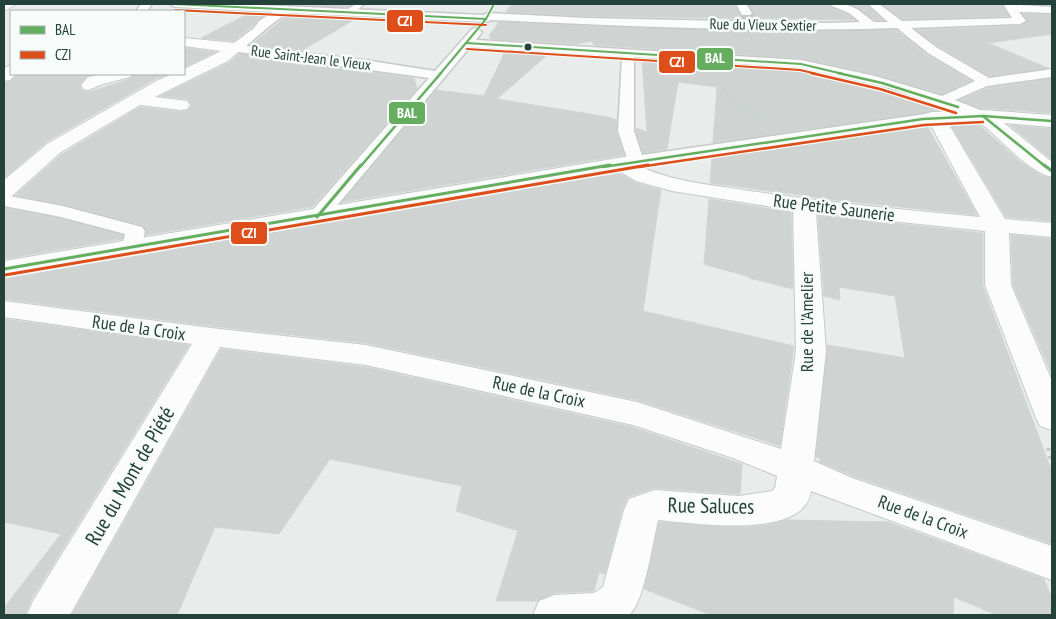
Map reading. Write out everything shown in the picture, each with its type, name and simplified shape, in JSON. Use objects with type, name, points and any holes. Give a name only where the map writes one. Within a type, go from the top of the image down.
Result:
[{"type":"street","points":[[4,8],[9,4]]},
{"type":"street","name":"Rue du Vieux Sextier","points":[[175,4],[286,9],[351,7],[487,18],[587,35],[750,19],[872,26],[1020,21],[1009,6]]},
{"type":"street","points":[[317,217],[467,43],[487,18],[494,4]]},
{"type":"street","points":[[836,4],[853,11],[872,26]]},
{"type":"street","points":[[872,4],[932,50],[982,83]]},
{"type":"street","points":[[1009,6],[1052,10]]},
{"type":"street","points":[[185,75],[222,58],[259,30],[263,23],[286,9]]},
{"type":"street","points":[[467,43],[587,35],[628,53],[675,56],[771,56],[820,67],[938,109],[983,116],[1043,121]]},
{"type":"street","name":"Rue Saint-Jean le Vieux","points":[[185,42],[371,65],[439,76]]},
{"type":"street","points":[[628,53],[626,131],[628,162]]},
{"type":"street","points":[[4,269],[132,246],[317,217],[628,162],[819,134],[938,109],[961,89],[982,83],[1052,73]]},
{"type":"street","points":[[89,85],[94,81],[120,75]]},
{"type":"street","points":[[4,191],[54,148],[164,84],[184,75]]},
{"type":"street","points":[[139,100],[181,105]]},
{"type":"street","points":[[938,109],[941,126],[997,226],[998,285],[1052,418]]},
{"type":"street","points":[[983,116],[1000,128],[1031,158],[1052,171]]},
{"type":"street","name":"Rue Petite Saunerie","points":[[628,162],[628,170],[674,184],[804,206],[1052,230]]},
{"type":"street","points":[[4,201],[63,212],[136,231],[132,246]]},
{"type":"street","name":"Rue de l'Amelier","points":[[797,468],[811,351],[804,206]]},
{"type":"street","name":"Rue de la Croix","points":[[4,309],[211,338],[366,355],[637,414],[745,449],[797,468],[839,488],[1052,563]]},
{"type":"street","name":"Rue du Mont de Piété","points":[[48,615],[211,338]]},
{"type":"street","name":"Rue Saluces","points":[[554,615],[601,612],[620,598],[642,510],[654,505],[739,511],[781,505],[792,495],[797,468]]},
{"type":"path","points":[[718,81],[738,107],[746,112],[796,120],[819,134]]},
{"type":"building","points":[[274,4],[353,4],[348,7]]},
{"type":"building","points":[[512,4],[734,4],[742,17],[750,17],[754,13],[748,4],[829,4],[831,8],[855,20],[587,16],[506,12]]},
{"type":"building","points":[[849,4],[866,4],[883,20],[875,20]]},
{"type":"building","points":[[882,4],[1001,4],[1009,16],[903,19]]},
{"type":"building","points":[[250,13],[267,14],[233,41],[201,38]]},
{"type":"building","points":[[1023,14],[1052,15],[1052,34],[988,43],[1048,68],[989,76],[916,30],[1020,26],[1028,21]]},
{"type":"building","points":[[288,15],[357,18],[301,51],[251,45]]},
{"type":"building","points":[[499,22],[745,31],[896,30],[927,55],[971,81],[942,94],[875,74],[801,58],[594,45],[592,41],[576,44],[491,39],[489,36]]},
{"type":"building","points":[[185,48],[215,52],[185,67]]},
{"type":"building","points":[[501,51],[548,54],[497,99],[617,120],[616,132],[624,155],[342,202],[436,90],[484,96],[504,54]]},
{"type":"building","points":[[239,54],[414,78],[417,89],[312,207],[146,235],[146,230],[142,225],[63,204],[16,195],[62,154],[140,107],[181,112],[188,110],[192,105],[187,99],[161,96],[229,63]]},
{"type":"building","points":[[642,59],[801,70],[888,90],[945,110],[713,143],[717,87],[678,82],[667,149],[643,153],[636,131],[636,128],[647,132]]},
{"type":"building","points":[[17,75],[91,75],[87,76],[79,85],[83,91],[89,92],[130,79],[133,75],[166,75],[157,78],[46,142],[4,178],[4,83],[11,81]]},
{"type":"building","points":[[1052,79],[1052,113],[981,108],[960,100],[988,88]]},
{"type":"building","points":[[978,124],[1022,163],[1041,175],[1052,179],[1052,221],[1006,217],[951,125]]},
{"type":"building","points":[[1010,125],[1052,129],[1052,160]]},
{"type":"building","points":[[927,126],[977,215],[836,200],[710,183],[712,157]]},
{"type":"building","points":[[618,172],[636,183],[661,190],[643,311],[794,346],[780,446],[637,400],[366,343],[211,326],[4,299],[4,279]]},
{"type":"building","points":[[709,199],[791,212],[793,289],[704,264]]},
{"type":"building","points":[[4,208],[61,219],[123,235],[122,239],[4,259]]},
{"type":"building","points":[[818,215],[983,233],[983,286],[1052,472],[1052,544],[853,476],[820,462],[820,458],[816,457],[827,345],[905,358],[895,296],[839,287],[840,300],[824,296]]},
{"type":"building","points":[[1011,235],[1052,239],[1052,375],[1013,285]]},
{"type":"building","points":[[4,319],[189,345],[31,600],[25,615],[4,615],[4,608],[61,534],[4,522]]},
{"type":"building","points":[[221,349],[366,367],[632,427],[742,464],[740,494],[654,488],[628,497],[622,510],[605,574],[599,572],[594,591],[554,593],[537,601],[496,601],[518,531],[456,511],[462,486],[330,459],[279,534],[215,527],[177,615],[72,615]]},
{"type":"building","points":[[787,520],[888,522],[1044,579],[1052,599],[1052,615],[997,615],[954,597],[953,615],[711,615],[644,589],[659,522],[745,527],[769,525]]},
{"type":"tunnel","points":[[746,13],[751,21]]},
{"type":"transit line","name":"BAL","points":[[175,4],[486,19]]},
{"type":"transit line","name":"BAL","points":[[317,217],[467,43],[486,19],[493,6]]},
{"type":"transit line","name":"CZI","points":[[185,10],[486,25]]},
{"type":"transit line","name":"BAL","points":[[467,43],[801,64],[882,83],[958,107]]},
{"type":"transit line","name":"CZI","points":[[467,49],[800,70],[880,89],[956,113]]},
{"type":"transit line","name":"BAL","points":[[983,116],[1052,171]]},
{"type":"transit line","name":"BAL","points":[[4,269],[636,161],[923,119],[983,116],[1052,121]]},
{"type":"transit line","name":"CZI","points":[[5,275],[637,167],[924,125],[983,122]]}]
